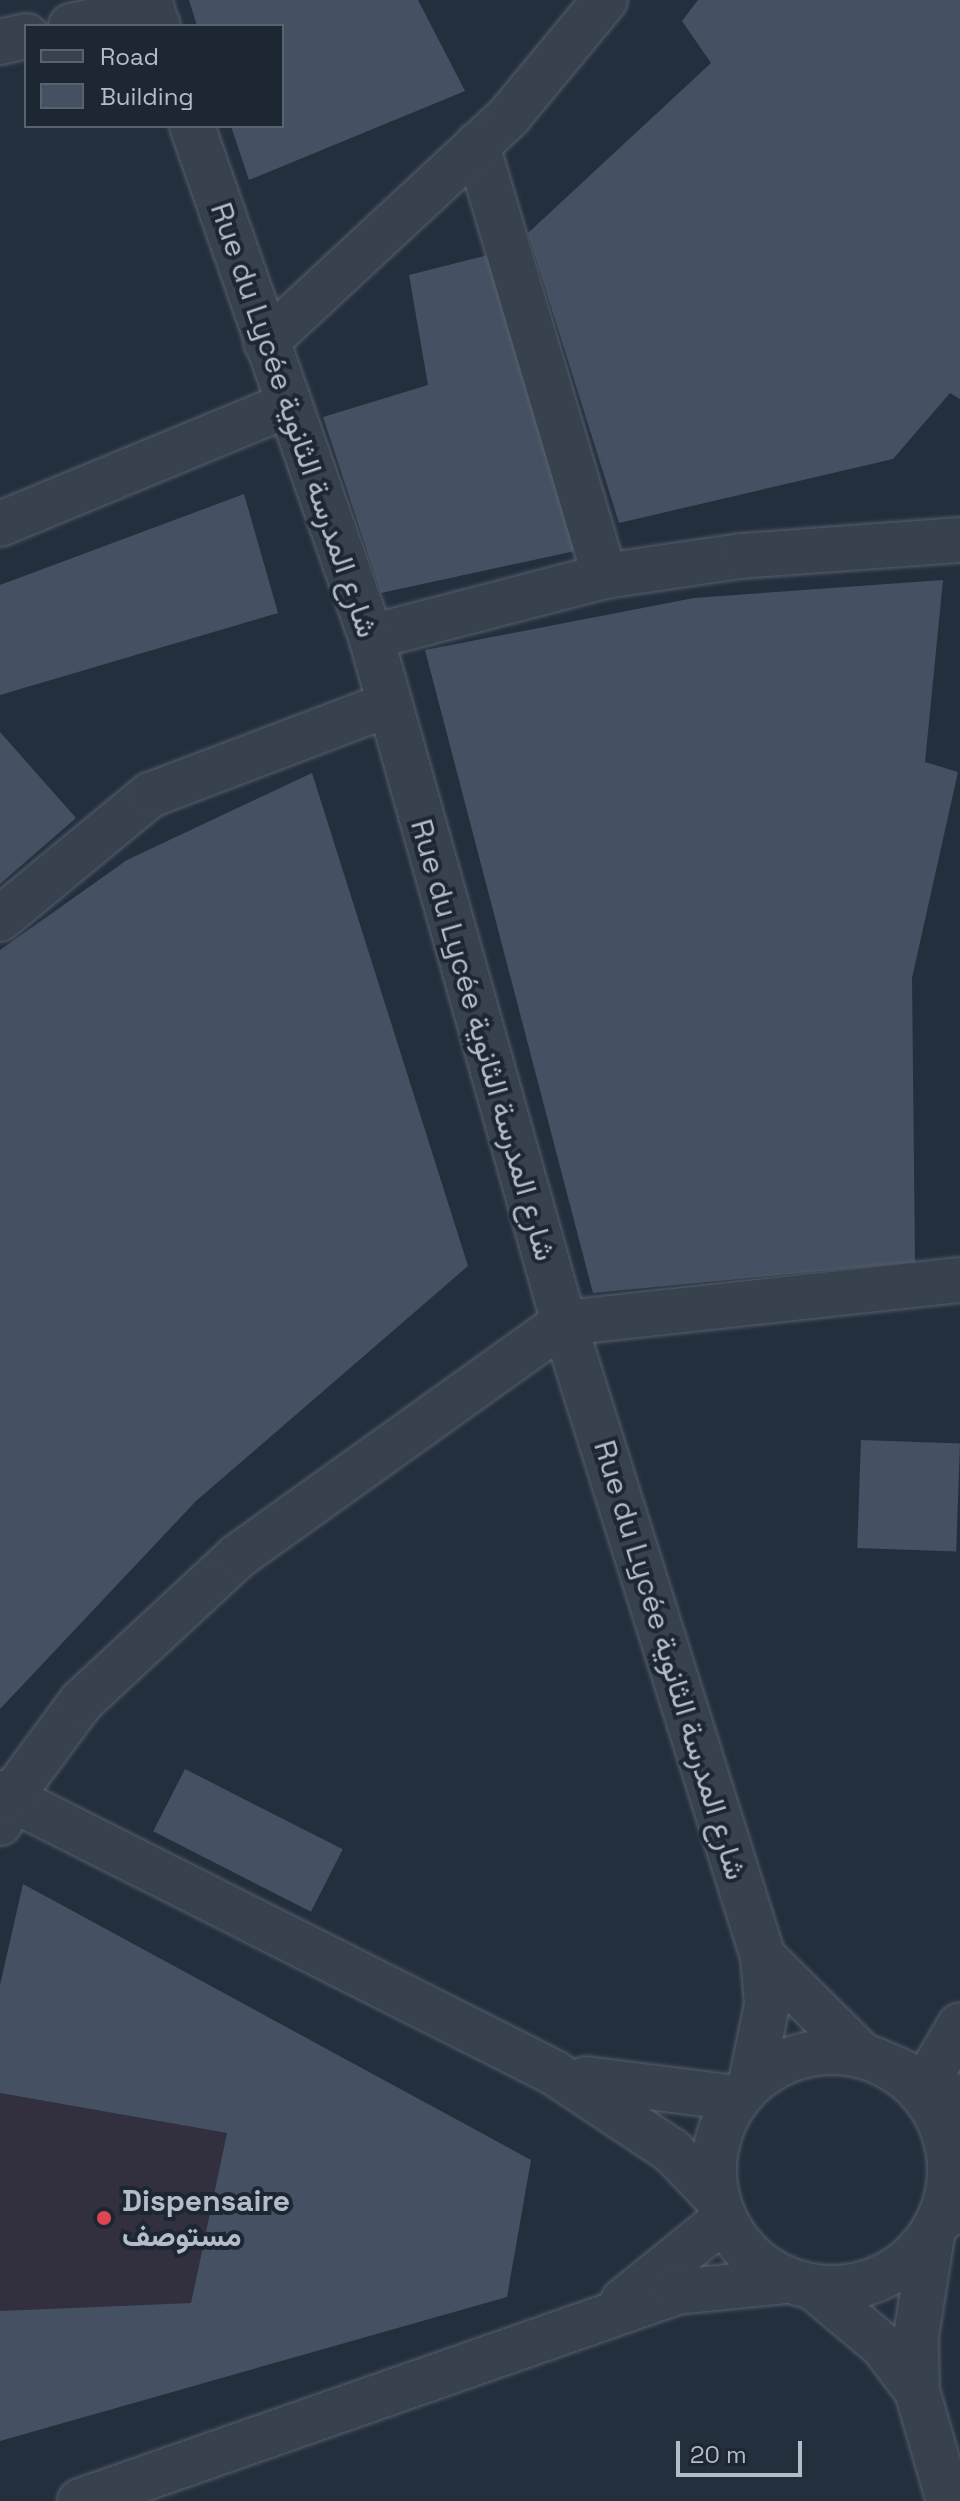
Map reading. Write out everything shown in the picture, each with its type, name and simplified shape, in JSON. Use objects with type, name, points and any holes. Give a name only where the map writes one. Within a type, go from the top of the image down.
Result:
[{"type":"street","points":[[266,342],[477,145],[604,1]]},
{"type":"street","points":[[82,24],[152,11]]},
{"type":"street","points":[[0,42],[24,36]]},
{"type":"street","name":"Rue du Lycée شارع المدرسة الثانوية","points":[[193,128],[287,405],[371,637],[387,705],[564,1323],[763,1957],[767,2005],[744,2090]]},
{"type":"street","points":[[477,145],[605,576]]},
{"type":"street","points":[[0,524],[287,405]]},
{"type":"street","points":[[371,637],[605,576],[741,556],[960,540]]},
{"type":"street","points":[[0,919],[150,795],[387,705]]},
{"type":"street","points":[[917,2391],[883,2346],[801,2285],[740,2245],[720,2208],[672,2151],[553,2072],[3,1805],[81,1702],[238,1556],[564,1323],[960,1280]]},
{"type":"street","name":"Rue du Lycée شارع المدرسة الثانوية","points":[[763,1957],[909,2076]]},
{"type":"street","points":[[909,2076],[960,2025]]},
{"type":"street","points":[[553,2072],[642,2091],[744,2090],[803,2055],[909,2076],[924,2094],[945,2133],[951,2176],[944,2221],[916,2336],[917,2391],[949,2501]]},
{"type":"street","points":[[603,2318],[720,2208],[717,2140],[744,2090]]},
{"type":"street","points":[[80,2501],[677,2292],[881,2279],[944,2221]]},
{"type":"shaded area","name":"Dispensaire مستوصف","points":[[0,2093],[227,2133],[191,2303],[0,2311]]},
{"type":"building","points":[[189,0],[418,0],[465,91],[249,180],[232,128],[284,128],[284,24],[196,24]]},
{"type":"building","points":[[698,0],[960,0],[960,399],[950,393],[893,459],[619,523],[528,233],[711,63],[682,21]]},
{"type":"building","points":[[492,254],[575,551],[381,593],[323,417],[428,385],[409,275]]},
{"type":"building","points":[[244,494],[278,613],[0,695],[0,585]]},
{"type":"building","points":[[943,580],[925,762],[958,772],[912,978],[915,1262],[593,1293],[425,650],[694,598]]},
{"type":"building","points":[[0,732],[76,818],[0,884]]},
{"type":"building","points":[[312,773],[468,1266],[196,1501],[0,1709],[0,950],[127,860]]},
{"type":"building","points":[[861,1440],[960,1443],[956,1551],[857,1548]]},
{"type":"building","points":[[185,1769],[343,1849],[311,1912],[153,1831]]},
{"type":"building","points":[[23,1884],[531,2160],[507,2297],[0,2441],[0,2311],[191,2303],[227,2133],[0,2093],[0,1985]]},
{"type":"place","name":"Dispensaire مستوصف","points":[[104,2218]]}]
